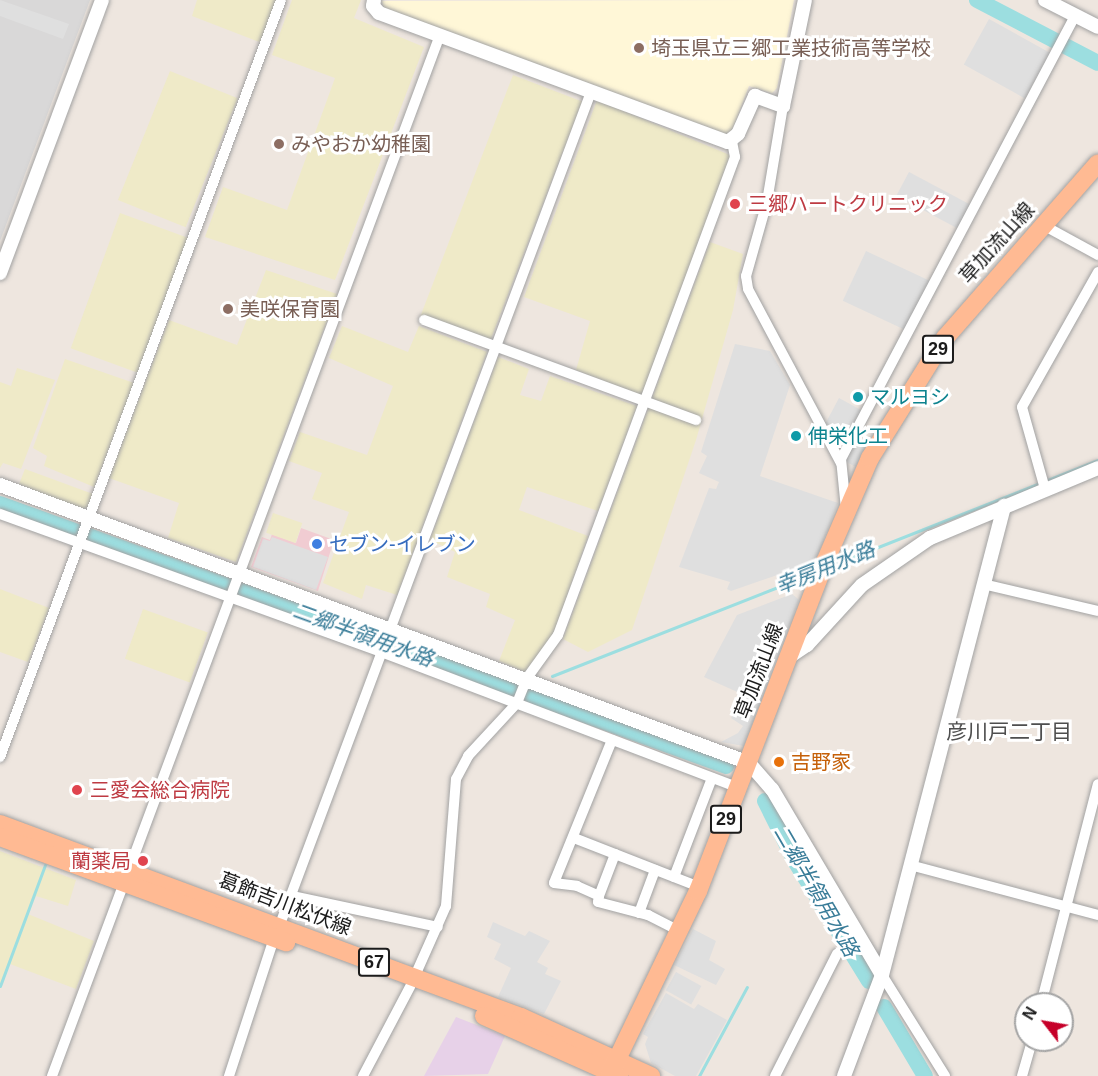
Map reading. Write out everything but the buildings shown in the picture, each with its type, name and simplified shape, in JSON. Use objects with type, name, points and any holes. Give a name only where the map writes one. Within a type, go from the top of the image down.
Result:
[{"type":"main road","name":"草加流山線","points":[[614,1071],[700,887],[846,510],[895,415],[945,338],[1098,163]]},
{"type":"main road","name":"葛飾吉川松伏線","points":[[0,824],[125,877]]},
{"type":"main road","name":"葛飾吉川松伏線","points":[[0,837],[125,877],[412,982],[614,1071],[651,1076]]},
{"type":"street","points":[[0,273],[102,0]]},
{"type":"street","points":[[0,757],[281,0]]},
{"type":"street","points":[[374,0],[373,6],[379,13],[722,142],[732,141]]},
{"type":"street","points":[[805,0],[783,106],[767,202],[747,269],[748,289],[841,463],[846,510]]},
{"type":"street","points":[[1045,0],[1069,9],[1098,27]]},
{"type":"street","points":[[841,463],[1067,32],[1069,9]]},
{"type":"street","points":[[52,1076],[440,35]]},
{"type":"street","points":[[229,1076],[277,932],[591,92]]},
{"type":"street","points":[[363,1076],[412,982],[446,906],[456,779],[468,756],[517,703],[525,683],[558,635],[735,157],[732,141],[755,96],[783,106]]},
{"type":"street","points":[[1043,225],[1098,255]]},
{"type":"street","points":[[1043,484],[1022,407],[1096,280]]},
{"type":"street","points":[[424,320],[696,420]]},
{"type":"street","points":[[789,657],[807,645],[877,573],[949,528],[1004,506],[1043,484],[1098,468]]},
{"type":"street","points":[[0,485],[84,532],[230,597],[525,683],[749,763],[772,789],[882,975],[945,1076]]},
{"type":"street","points":[[844,1076],[882,975],[1004,506]]},
{"type":"street","points":[[0,514],[84,532],[237,578],[387,642],[517,703],[738,789]]},
{"type":"street","points":[[983,584],[1098,611]]},
{"type":"street","points":[[599,896],[577,886],[554,883],[612,740]]},
{"type":"street","points":[[674,877],[712,778]]},
{"type":"street","points":[[1044,992],[1098,784]]},
{"type":"street","points":[[574,838],[700,887]]},
{"type":"street","points":[[615,854],[598,902],[639,913],[680,931]]},
{"type":"street","points":[[910,865],[1098,915]]},
{"type":"street","points":[[639,913],[655,870]]},
{"type":"street","points":[[292,896],[438,927]]},
{"type":"street","points":[[775,1076],[837,954]]},
{"type":"street","points":[[1022,1076],[1029,1052]]},
{"type":"shaded area","points":[[0,0],[90,0],[0,241]]},
{"type":"shaded area","points":[[0,0],[69,24],[63,39],[0,16]]},
{"type":"shaded area","points":[[197,0],[278,0],[262,43],[192,16]]},
{"type":"shaded area","points":[[292,0],[361,0],[354,18],[424,47],[335,280],[205,237],[223,187],[287,210],[335,78],[272,55]]},
{"type":"shaded area","name":"埼玉県立三郷工業技術高等学校","points":[[794,0],[777,88],[772,93],[749,86],[732,130],[726,134],[384,8],[382,1]]},
{"type":"shaded area","points":[[989,19],[1050,53],[1025,98],[964,64]]},
{"type":"shaded area","points":[[170,71],[238,98],[186,227],[118,200]]},
{"type":"shaded area","points":[[513,75],[582,102],[490,342],[421,316]]},
{"type":"shaded area","points":[[597,100],[730,155],[642,396],[576,370],[590,321],[524,297]]},
{"type":"shaded area","points":[[909,172],[970,204],[957,228],[896,196]]},
{"type":"shaded area","points":[[120,213],[188,238],[138,373],[71,348]]},
{"type":"shaded area","points":[[710,242],[743,254],[733,310],[696,440],[632,630],[588,652],[563,639]]},
{"type":"shaded area","points":[[866,251],[931,281],[908,331],[843,301]]},
{"type":"shaded area","points":[[266,270],[337,294],[236,562],[168,538],[179,503],[109,478],[169,320],[237,345]]},
{"type":"shaded area","points":[[342,326],[408,352],[419,326],[487,352],[397,595],[366,585],[362,599],[323,583],[349,512],[312,499],[322,473],[289,461],[300,432],[367,455],[393,386],[329,358]]},
{"type":"shaded area","points":[[735,344],[770,351],[790,385],[760,476],[838,503],[815,562],[731,591],[727,589],[730,582],[679,567],[709,488],[716,489],[719,482],[699,473],[707,456],[701,452]]},
{"type":"shaded area","points":[[498,357],[529,369],[520,395],[541,401],[550,376],[637,406],[598,511],[527,487],[519,510],[588,536],[550,644],[528,673],[499,661],[515,620],[486,607],[490,594],[447,577],[455,552],[430,540]]},
{"type":"shaded area","points":[[65,359],[134,383],[94,487],[44,466],[47,456],[33,448]]},
{"type":"shaded area","points":[[17,368],[55,380],[21,469],[3,463],[0,468],[0,382],[11,386]]},
{"type":"shaded area","points":[[839,398],[861,410],[838,454],[823,428]]},
{"type":"shaded area","points":[[857,438],[868,444],[856,467],[844,461]]},
{"type":"shaded area","points":[[25,469],[93,494],[88,508],[77,508],[19,484]]},
{"type":"shaded area","points":[[273,513],[302,523],[295,543],[266,533]]},
{"type":"shaded area","points":[[301,528],[334,540],[318,591],[251,567],[262,537],[270,540],[272,534],[296,543]]},
{"type":"shaded area","points":[[272,537],[328,557],[316,590],[253,567],[263,539],[270,541]]},
{"type":"shaded area","points":[[0,589],[49,608],[28,662],[0,652]]},
{"type":"shaded area","points":[[792,594],[799,600],[744,746],[721,742],[738,733],[743,726],[731,718],[744,695],[704,677],[737,615]]},
{"type":"shaded area","points":[[143,609],[208,633],[190,682],[125,659]]},
{"type":"shaded area","points":[[0,851],[76,880],[68,906],[36,896],[28,914],[94,941],[76,989],[10,964],[0,988]]},
{"type":"shaded area","points":[[293,901],[317,907],[310,927],[287,918]]},
{"type":"shaded area","points":[[493,922],[525,936],[529,931],[550,941],[537,962],[548,968],[545,974],[561,981],[544,1014],[498,997],[511,968],[494,959],[501,944],[487,937]]},
{"type":"shaded area","points":[[693,929],[716,941],[709,960],[725,969],[716,985],[674,965]]},
{"type":"shaded area","points":[[676,972],[701,986],[691,1004],[666,990]]},
{"type":"shaded area","points":[[666,993],[694,1009],[698,1004],[727,1020],[696,1076],[675,1076],[651,1063],[645,1044],[648,1037],[643,1034]]},
{"type":"shaded area","points":[[456,1017],[505,1036],[488,1074],[424,1076]]},
{"type":"waterway","points":[[977,0],[1098,63]]},
{"type":"waterway","name":"幸房用水路","points":[[830,566],[1098,460]]},
{"type":"waterway","name":"二郷半領用水路","points":[[0,504],[726,766]]},
{"type":"waterway","name":"幸房用水路","points":[[552,676],[813,573]]},
{"type":"waterway","name":"二郷半領用水路","points":[[765,801],[795,861],[869,981]]},
{"type":"waterway","points":[[0,986],[45,865]]},
{"type":"waterway","points":[[699,1076],[747,987]]},
{"type":"waterway","name":"二郷半領用水路","points":[[884,1007],[925,1076]]},
{"type":"place","name":"埼玉県立三郷工業技術高等学校","points":[[639,48]]},
{"type":"place","name":"みやおか幼稚園","points":[[279,144]]},
{"type":"place","name":"三郷ハートクリニック","points":[[735,204]]},
{"type":"place","name":"美咲保育園","points":[[228,309]]},
{"type":"place","name":"マルヨシ","points":[[858,397]]},
{"type":"place","name":"伸栄化工","points":[[796,436]]},
{"type":"place","name":"セブン-イレブン","points":[[317,544]]},
{"type":"place","name":"吉野家","points":[[779,762]]},
{"type":"place","name":"三愛会総合病院","points":[[77,790]]},
{"type":"place","name":"蘭薬局","points":[[143,861]]},
{"type":"district","name":"彦川戸二丁目","points":[[1009,732]]}]
